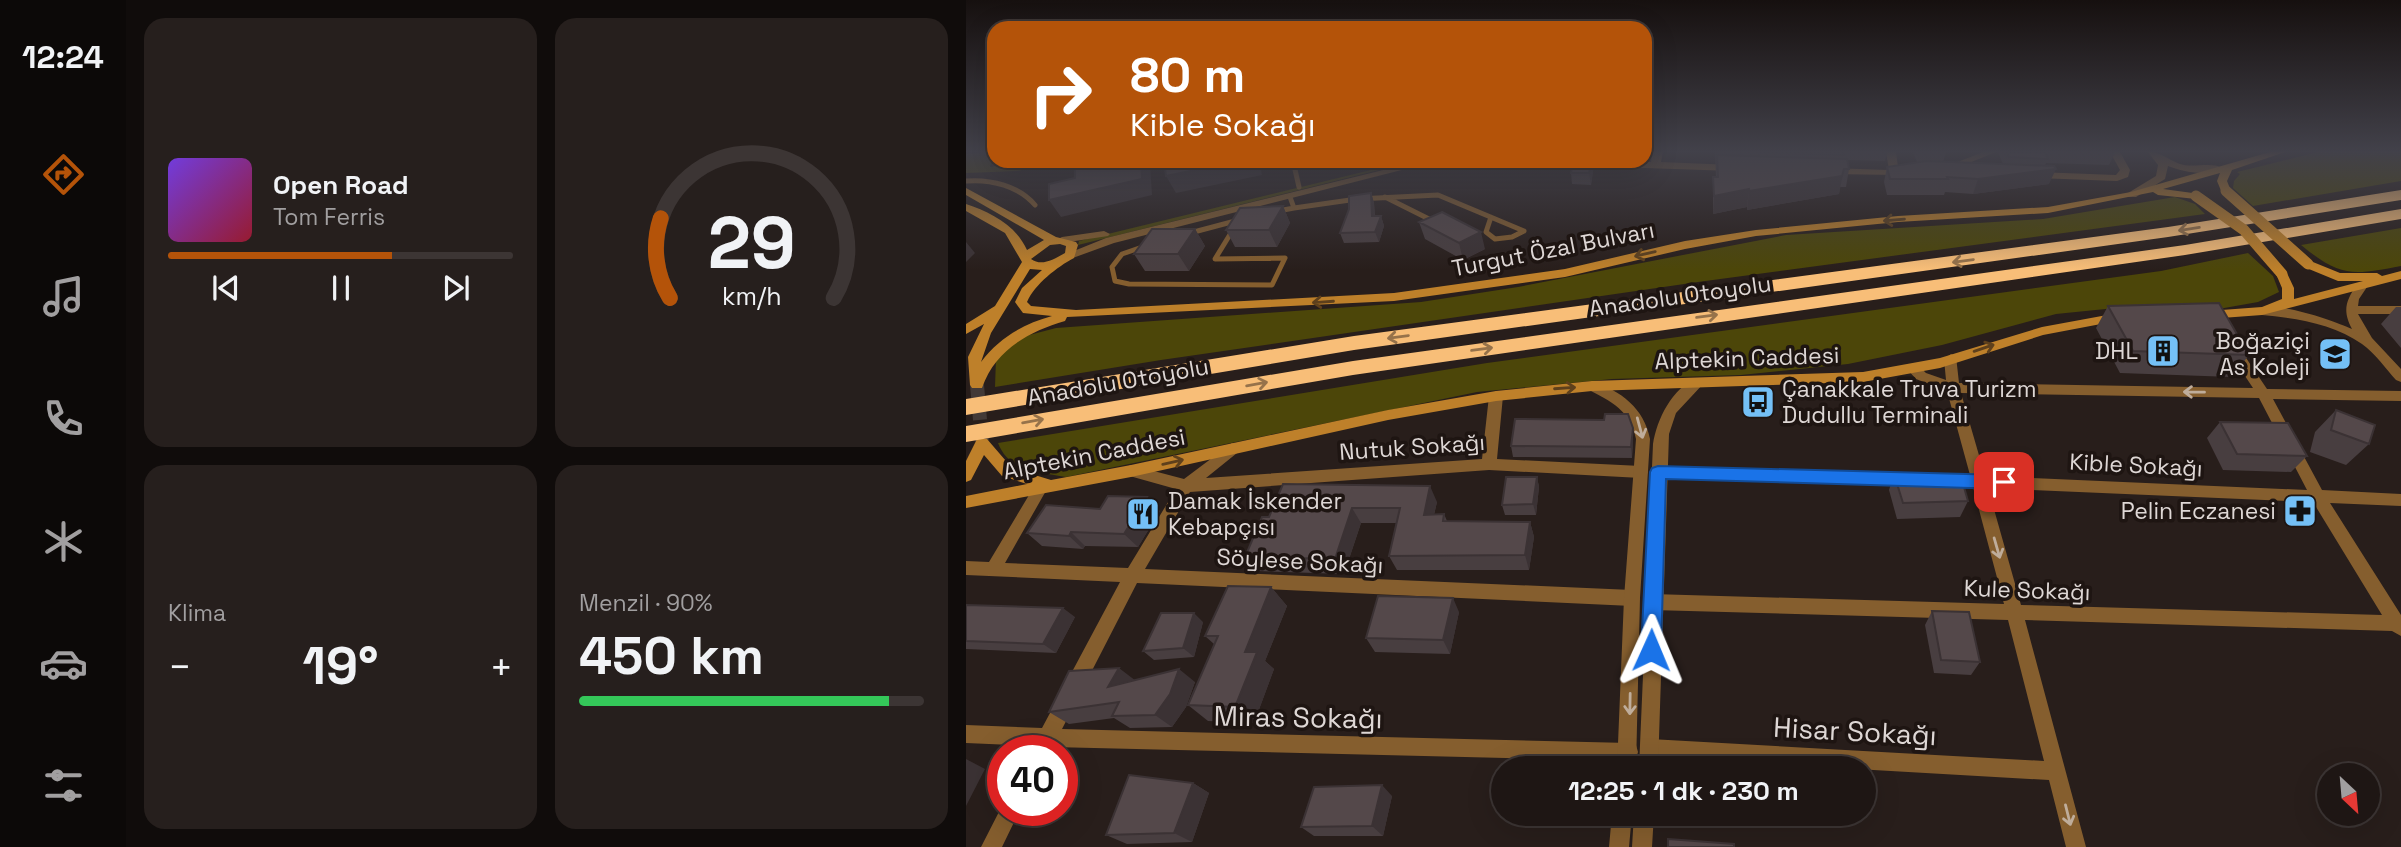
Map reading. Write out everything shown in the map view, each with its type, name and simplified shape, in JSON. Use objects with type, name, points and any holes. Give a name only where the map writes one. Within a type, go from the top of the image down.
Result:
[{"type":"highway","name":"Anadolu Otoyolu","points":[[966,407],[1354,343],[2155,234],[2401,195]]},
{"type":"highway","name":"Anadolu Otoyolu","points":[[966,434],[1353,368],[2158,254],[2401,214]]},
{"type":"main road","points":[[967,192],[1058,241],[1072,245],[1064,258],[1026,291],[1021,302],[1027,310],[1076,314]]},
{"type":"main road","name":"Turgut Özal Bulvarı","points":[[1076,314],[1394,297],[1565,273],[1685,245],[1756,233],[1898,219],[2048,210],[2143,192]]},
{"type":"main road","points":[[2132,195],[2172,192],[2196,196],[2220,211],[2273,260],[2290,288],[2287,302],[2262,311]]},
{"type":"main road","points":[[2227,192],[2308,264],[2338,277],[2397,276]]},
{"type":"main road","points":[[966,207],[1008,230],[1021,245],[1026,261]]},
{"type":"main road","points":[[975,357],[1026,261],[1039,246],[1058,241]]},
{"type":"main road","points":[[1026,261],[1043,266],[1064,258]]},
{"type":"main road","points":[[2213,323],[2397,276]]},
{"type":"main road","points":[[966,330],[982,321],[1009,297]]},
{"type":"main road","points":[[966,344],[975,357],[976,385],[983,368],[1003,344],[1049,320],[1076,314]]},
{"type":"main road","name":"Alptekin Caddesi","points":[[966,502],[1131,471],[1388,415],[1496,396],[1592,386],[1863,377],[1914,369],[2042,331],[2133,315]]},
{"type":"main road","points":[[966,476],[982,443],[1007,472],[1030,481],[1058,485]]},
{"type":"street","points":[[1058,241],[1110,233],[1280,192]]},
{"type":"street","points":[[1064,258],[1110,240],[1292,202],[1328,192]]},
{"type":"street","points":[[2132,195],[2138,192]]},
{"type":"street","points":[[2361,287],[2352,301],[2351,310],[2357,329],[2401,377]]},
{"type":"street","points":[[2351,310],[2401,310]]},
{"type":"street","points":[[2262,311],[2309,315],[2339,326],[2370,343]]},
{"type":"street","points":[[2213,323],[2263,393],[2318,497],[2399,626]]},
{"type":"street","points":[[1951,359],[1953,388],[2076,847]]},
{"type":"street","points":[[1914,369],[1921,376],[1953,388],[2401,397]]},
{"type":"street","points":[[1649,756],[1652,601],[1661,437],[1666,416],[1679,398],[1697,383]]},
{"type":"street","points":[[1592,386],[1621,399],[1635,413],[1642,426],[1632,598],[1628,756]]},
{"type":"street","points":[[1489,464],[1496,396]]},
{"type":"street","name":"Alptekin Caddesi","points":[[1186,486],[1232,449]]},
{"type":"street","name":"Nutuk Sokağı","points":[[1131,471],[1186,486],[1489,464],[1641,472]]},
{"type":"street","name":"Kible Sokağı","points":[[1658,472],[1978,481],[2401,499]]},
{"type":"street","points":[[1048,735],[1132,576],[1186,486]]},
{"type":"street","points":[[993,569],[1040,489]]},
{"type":"street","name":"Söylese Sokağı","points":[[966,568],[1632,598]]},
{"type":"street","name":"Kule Sokağı","points":[[1652,601],[2399,626]]},
{"type":"street","name":"Miras Sokağı","points":[[966,734],[987,737]]},
{"type":"street","name":"Miras Sokağı","points":[[1078,745],[1491,756]]},
{"type":"street","name":"Hisar Sokağı","points":[[1650,748],[2056,771]]},
{"type":"street","points":[[991,847],[1002,826]]},
{"type":"street","points":[[1619,847],[1621,826]]},
{"type":"street","points":[[1642,847],[1643,826]]},
{"type":"lane","points":[[1017,192],[1031,198],[1035,205]]},
{"type":"lane","points":[[1272,213],[1292,202],[1438,195],[1491,216],[1524,231],[1512,237],[1496,239],[1486,232],[1491,216]]},
{"type":"lane","points":[[1384,197],[1429,219]]},
{"type":"lane","points":[[1176,237],[1250,218]]},
{"type":"lane","points":[[1150,244],[1122,254],[1112,267],[1115,281],[1129,284],[1272,285],[1286,258],[1215,259],[1238,220]]},
{"type":"shaded area","points":[[1282,192],[1293,192],[1078,245],[1079,241]]},
{"type":"shaded area","points":[[2237,192],[2339,192],[2253,206]]},
{"type":"shaded area","points":[[2175,197],[2195,204],[2205,214],[1698,282],[1161,360],[995,387],[996,358],[1018,338],[1056,328],[1421,302],[1518,287],[1786,235],[2043,219]]},
{"type":"shaded area","points":[[2401,228],[2401,266],[2385,269],[2359,272],[2338,269],[2301,245]]},
{"type":"shaded area","points":[[2248,253],[2273,276],[2279,292],[2258,302],[2213,310],[2145,305],[2056,314],[1942,345],[1848,364],[1741,375],[1612,379],[1477,392],[1066,477],[1036,472],[1017,465],[1009,460],[998,443],[1487,363],[2161,271]]},
{"type":"building","points":[[1049,192],[1087,192],[1049,200]]},
{"type":"building","points":[[1714,192],[1736,192],[1714,196]]},
{"type":"building","points":[[1371,193],[1372,216],[1381,216],[1375,232],[1340,233],[1349,209],[1349,196]]},
{"type":"building","points":[[1283,206],[1269,230],[1226,230],[1240,208]]},
{"type":"building","points":[[1442,212],[1481,232],[1459,243],[1419,222]]},
{"type":"building","points":[[1152,229],[1195,229],[1178,254],[1134,254]]},
{"type":"building","points":[[2219,303],[2249,355],[2133,351],[2108,306]]},
{"type":"building","points":[[2336,410],[2375,425],[2369,444],[2331,430]]},
{"type":"building","points":[[1605,414],[1628,414],[1633,428],[1631,447],[1511,446],[1515,419],[1604,420]]},
{"type":"building","points":[[2220,422],[2288,423],[2307,456],[2237,454]]},
{"type":"building","points":[[1894,474],[1961,477],[1968,501],[1903,503]]},
{"type":"building","points":[[1506,477],[1537,477],[1533,504],[1502,505]]},
{"type":"building","points":[[1283,484],[1430,486],[1424,515],[1444,514],[1443,521],[1530,522],[1525,555],[1389,556],[1400,508],[1352,508],[1335,559],[1245,557],[1262,517],[1269,517]]},
{"type":"building","points":[[1108,496],[1147,497],[1124,534],[1071,532],[1069,536],[1027,533],[1046,505],[1100,509]]},
{"type":"building","points":[[1228,586],[1271,587],[1245,652],[1257,652],[1235,707],[1188,705],[1218,636],[1205,636]]},
{"type":"building","points":[[1378,596],[1453,598],[1443,640],[1366,638]]},
{"type":"building","points":[[966,605],[1063,608],[1043,644],[966,641]]},
{"type":"building","points":[[1932,611],[1969,612],[1980,662],[1941,660]]},
{"type":"building","points":[[1161,613],[1194,613],[1183,648],[1143,651]]},
{"type":"building","points":[[1119,668],[1108,687],[1179,669],[1170,694],[1155,715],[1112,716],[1119,702],[1049,712],[1069,671]]},
{"type":"building","points":[[1129,775],[1193,783],[1174,833],[1106,835]]},
{"type":"building","points":[[1382,785],[1372,826],[1301,827],[1314,787]]},
{"type":"building","points":[[1668,839],[1734,844],[1734,847],[1668,847]]},
{"type":"tunnel","points":[[977,385],[982,443]]},
{"type":"place","name":"DHL","points":[[2163,351]]},
{"type":"place","name":"Boğaziçi As Koleji","points":[[2335,354]]},
{"type":"place","name":"Çanakkale Truva Turizm Dudullu Terminali","points":[[1758,402]]},
{"type":"place","name":"Pelin Eczanesi","points":[[2300,511]]},
{"type":"place","name":"Damak İskender Kebapçısı","points":[[1143,514]]},
{"type":"route","points":[[1651,650],[1658,472],[2004,482]]}]
